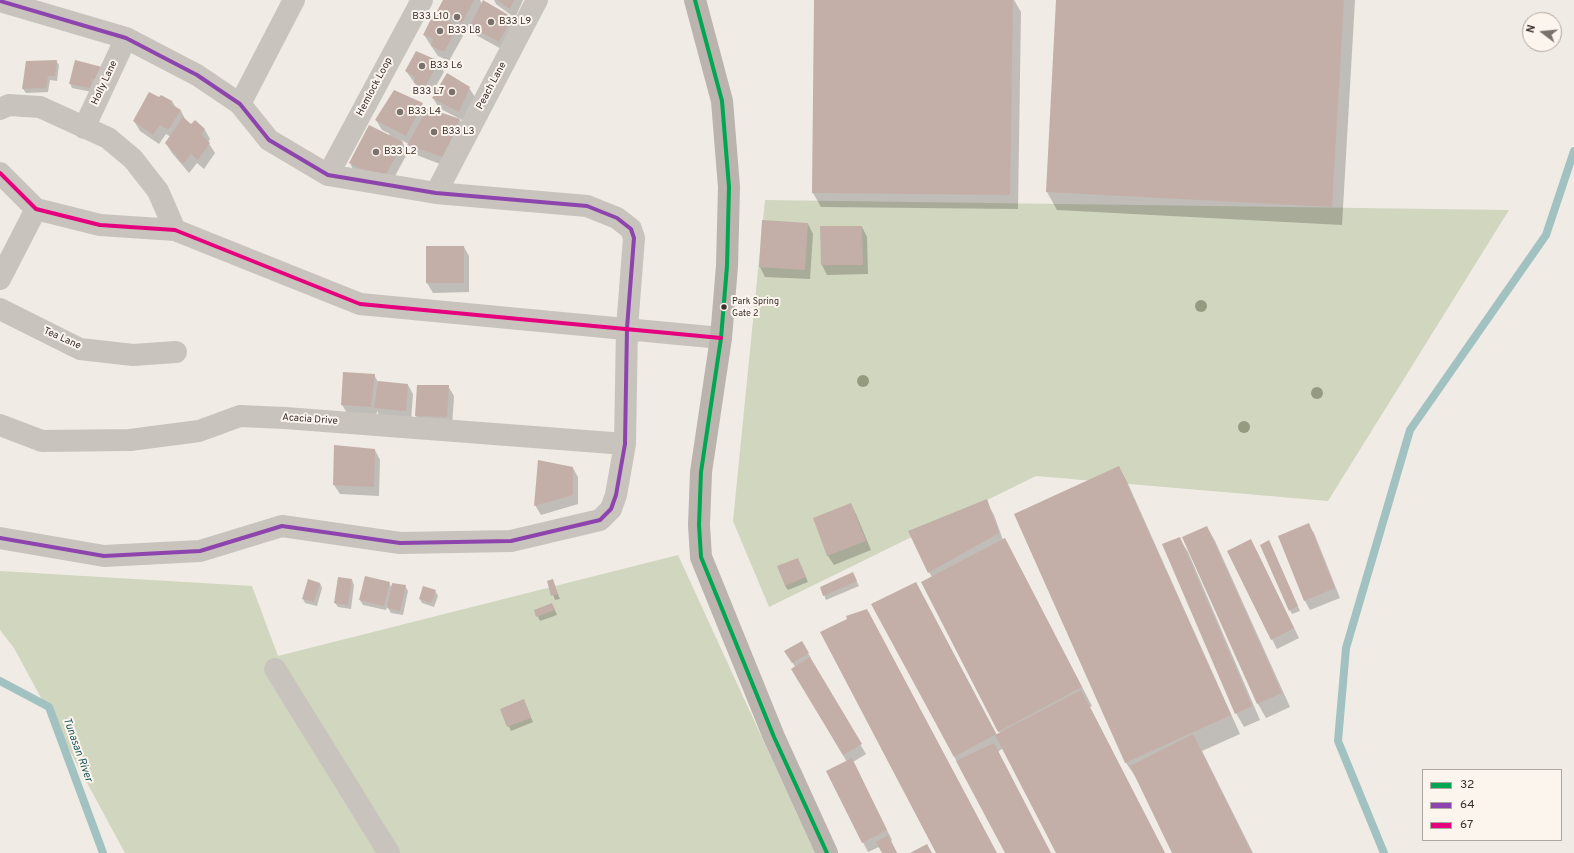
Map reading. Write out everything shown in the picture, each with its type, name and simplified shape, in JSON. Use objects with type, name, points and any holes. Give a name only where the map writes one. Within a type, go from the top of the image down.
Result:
[{"type":"street","points":[[240,104],[294,0]]},
{"type":"street","name":"Hemlock Loop","points":[[328,175],[422,0]]},
{"type":"street","name":"Peach Lane","points":[[436,194],[537,0]]},
{"type":"street","points":[[695,0],[722,101],[729,187],[727,266],[721,338],[701,472],[699,525],[701,557],[774,737],[827,853]]},
{"type":"street","points":[[0,1],[126,38],[197,74],[240,104],[269,140],[328,175],[436,194],[587,206],[617,218],[631,229],[634,238],[627,328],[625,444],[616,495],[610,509],[600,520],[511,541],[400,542],[282,526],[200,551],[104,556],[0,538]]},
{"type":"street","name":"Holly Lane","points":[[84,128],[126,38]]},
{"type":"street","points":[[0,109],[9,105],[40,107],[108,138],[133,158],[158,191],[175,230]]},
{"type":"street","points":[[0,173],[36,209],[100,225],[175,230],[360,304],[721,338]]},
{"type":"street","points":[[0,279],[36,209]]},
{"type":"street","name":"Tea Lane","points":[[0,309],[80,348],[133,356],[176,352]]},
{"type":"street","name":"Acacia Drive","points":[[0,425],[42,441],[130,440],[199,431],[240,416],[285,418],[625,444]]},
{"type":"street","points":[[275,669],[389,853]]},
{"type":"green space","points":[[765,200],[1509,210],[1328,501],[1036,476],[769,607],[733,521]]},
{"type":"green space","points":[[678,555],[815,853],[125,853],[14,648],[0,630],[0,571],[252,586],[278,656]]},
{"type":"building","name":"B33 L10","points":[[443,0],[474,0],[462,23],[437,11]]},
{"type":"building","name":"B33 L9","points":[[483,0],[512,17],[499,42],[470,26]]},
{"type":"building","points":[[497,0],[514,0],[510,9]]},
{"type":"building","points":[[814,0],[1013,0],[1010,195],[812,193]]},
{"type":"building","points":[[1056,0],[1344,0],[1332,207],[1046,192]]},
{"type":"building","name":"B33 L8","points":[[434,13],[458,26],[444,52],[431,46],[433,39],[423,35]]},
{"type":"building","name":"B33 L6","points":[[416,51],[439,61],[425,87],[414,83],[415,77],[405,71]]},
{"type":"building","points":[[57,60],[55,76],[48,76],[46,88],[22,89],[26,61]]},
{"type":"building","points":[[75,60],[102,67],[98,80],[92,79],[90,88],[69,84]]},
{"type":"building","name":"B33 L7","points":[[447,73],[470,87],[459,112],[432,98]]},
{"type":"building","name":"B33 L4","points":[[394,90],[423,103],[406,136],[375,120]]},
{"type":"building","points":[[149,92],[159,97],[161,95],[172,101],[171,104],[181,110],[168,130],[160,125],[153,135],[133,121]]},
{"type":"building","name":"B33 L3","points":[[428,108],[460,119],[443,157],[407,145]]},
{"type":"building","points":[[183,117],[191,124],[195,120],[205,129],[201,134],[210,143],[198,160],[191,154],[183,164],[165,143]]},
{"type":"building","name":"B33 L2","points":[[369,125],[403,142],[383,180],[349,163]]},
{"type":"building","points":[[762,220],[808,223],[805,270],[759,267]]},
{"type":"building","points":[[820,226],[862,226],[863,265],[821,265]]},
{"type":"building","points":[[426,246],[464,246],[464,283],[426,283]]},
{"type":"building","points":[[343,372],[375,374],[371,407],[341,405]]},
{"type":"building","points":[[378,381],[408,384],[406,411],[374,408]]},
{"type":"building","points":[[417,385],[449,385],[447,417],[415,416]]},
{"type":"building","points":[[334,445],[375,449],[374,487],[333,485]]},
{"type":"building","points":[[538,460],[573,467],[573,495],[534,506]]},
{"type":"building","points":[[1119,466],[1231,715],[1125,763],[1014,514]]},
{"type":"building","points":[[987,499],[999,533],[928,573],[908,531]]},
{"type":"building","points":[[851,503],[866,541],[827,556],[813,518]]},
{"type":"building","points":[[1309,523],[1335,588],[1304,601],[1278,536]]},
{"type":"building","points":[[1207,526],[1282,693],[1257,704],[1182,537]]},
{"type":"building","points":[[1180,537],[1252,706],[1235,714],[1162,544]]},
{"type":"building","points":[[1005,538],[1082,687],[998,732],[921,582]]},
{"type":"building","points":[[1251,539],[1294,628],[1271,640],[1227,551]]},
{"type":"building","points":[[1269,540],[1298,606],[1289,611],[1260,545]]},
{"type":"building","points":[[798,558],[806,577],[785,586],[777,566]]},
{"type":"building","points":[[853,572],[857,581],[823,596],[820,587]]},
{"type":"building","points":[[365,576],[390,582],[384,606],[359,600]]},
{"type":"building","points":[[338,577],[352,579],[348,605],[334,603]]},
{"type":"building","points":[[308,579],[320,583],[314,602],[302,599]]},
{"type":"building","points":[[553,579],[558,594],[551,596],[547,581]]},
{"type":"building","points":[[916,582],[996,734],[954,757],[871,604]]},
{"type":"building","points":[[392,583],[406,585],[400,611],[387,608]]},
{"type":"building","points":[[423,586],[436,590],[431,603],[419,599]]},
{"type":"building","points":[[552,603],[555,610],[536,617],[534,610]]},
{"type":"building","points":[[867,609],[997,853],[936,853],[820,632],[847,619],[846,616]]},
{"type":"building","points":[[802,641],[809,653],[792,663],[784,651]]},
{"type":"building","points":[[810,657],[862,744],[843,755],[791,669]]},
{"type":"building","points":[[1081,690],[1165,853],[1056,853],[995,735]]},
{"type":"building","points":[[524,699],[531,718],[507,727],[500,709]]},
{"type":"building","points":[[1193,734],[1252,853],[1172,853],[1130,766]]},
{"type":"building","points":[[994,743],[1051,853],[1005,853],[956,761]]},
{"type":"building","points":[[852,758],[887,830],[862,843],[826,771]]},
{"type":"building","points":[[888,835],[897,853],[882,853],[876,842]]},
{"type":"building","points":[[927,844],[932,853],[910,853]]},
{"type":"waterway","points":[[1384,853],[1338,741],[1346,648],[1410,430],[1546,235],[1574,151]]},
{"type":"waterway","name":"Tunasan River","points":[[0,681],[49,707],[103,853]]},
{"type":"transit line","name":"32","points":[[695,0],[722,101],[729,187],[727,266],[721,338],[701,472],[699,525],[701,557],[774,737],[827,853]]},
{"type":"transit line","name":"64","points":[[0,1],[126,38],[197,75],[240,104],[269,140],[328,175],[436,193],[587,206],[617,218],[631,229],[634,238],[627,328],[625,444],[616,495],[611,509],[600,520],[511,541],[400,543],[282,526],[200,551],[104,556],[0,538]]},
{"type":"transit line","name":"67","points":[[0,173],[36,209],[100,225],[175,230],[360,304],[721,338]]},
{"type":"place","name":"B33 L10","points":[[457,17]]},
{"type":"place","name":"B33 L9","points":[[491,22]]},
{"type":"place","name":"B33 L8","points":[[440,31]]},
{"type":"place","name":"B33 L6","points":[[422,66]]},
{"type":"place","name":"B33 L7","points":[[452,92]]},
{"type":"place","name":"B33 L4","points":[[400,112]]},
{"type":"place","name":"B33 L3","points":[[434,132]]},
{"type":"place","name":"B33 L2","points":[[376,152]]},
{"type":"place","name":"Park Spring Gate 2","points":[[724,307]]}]
